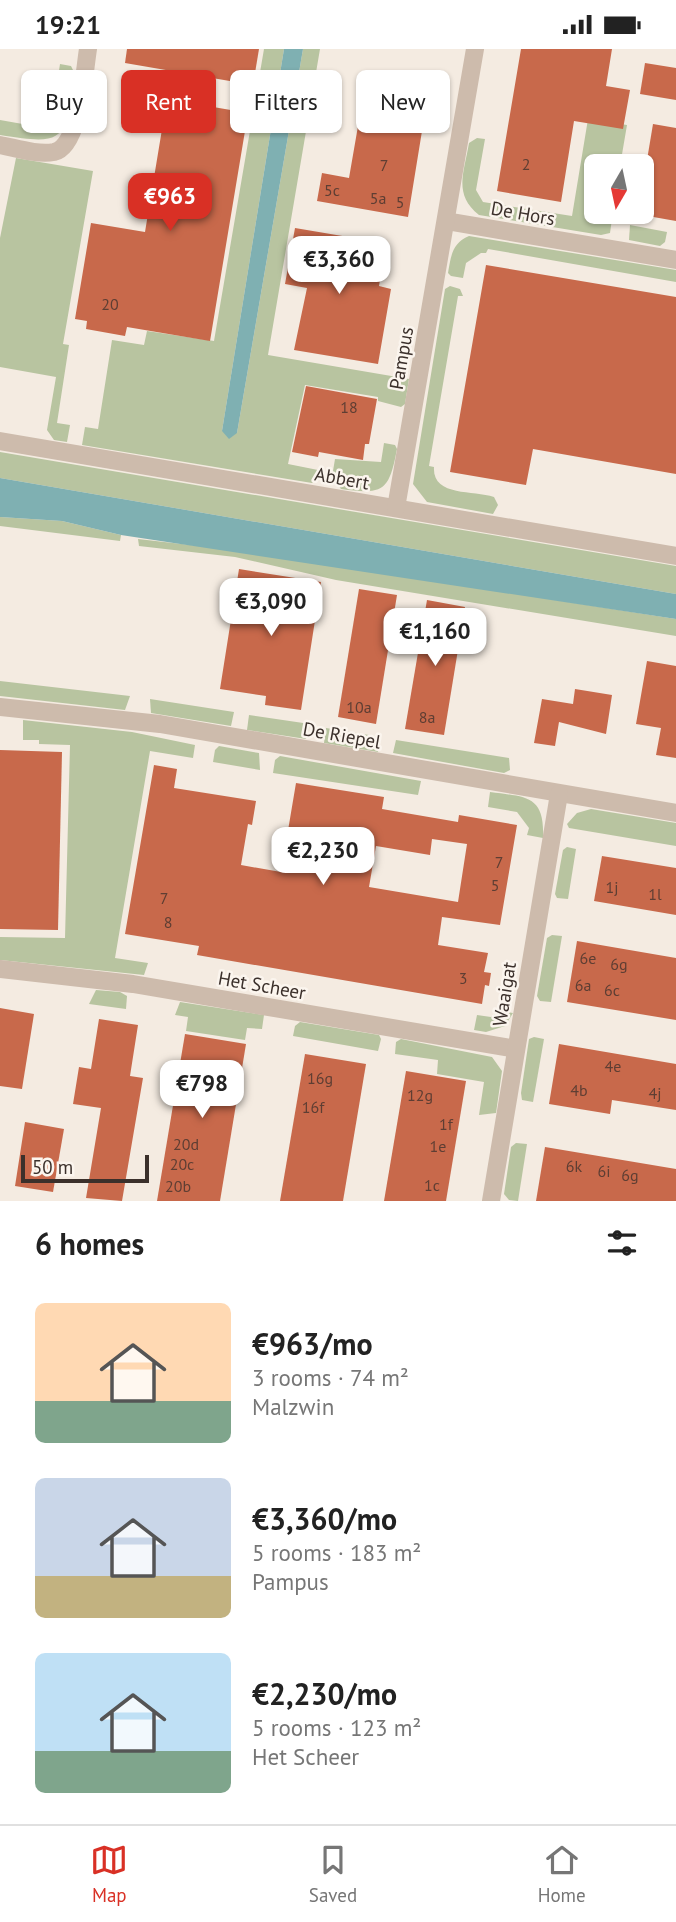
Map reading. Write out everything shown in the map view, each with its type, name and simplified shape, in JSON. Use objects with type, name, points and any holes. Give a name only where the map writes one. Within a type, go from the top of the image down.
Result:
[{"type":"street","points":[[0,145],[40,152],[55,152],[64,147],[72,138],[88,49]]},
{"type":"street","name":"Pampus","points":[[396,508],[475,49]]},
{"type":"street","name":"De Hors","points":[[446,221],[676,260]]},
{"type":"street","name":"Abbert","points":[[0,441],[676,556]]},
{"type":"street","name":"De Riepel","points":[[0,706],[160,724],[676,813]]},
{"type":"street","name":"Waaigat","points":[[491,1201],[559,793]]},
{"type":"street","name":"Het Scheer","points":[[0,969],[133,984],[516,1049]]},
{"type":"green space","points":[[264,49],[284,49],[281,70],[260,70]]},
{"type":"green space","points":[[303,49],[320,49],[316,70],[299,70]]},
{"type":"green space","points":[[60,64],[71,66],[73,70],[59,70]]},
{"type":"green space","points":[[588,119],[627,125],[622,154],[584,154],[584,224],[611,224],[610,233],[601,235],[479,215],[471,207],[463,191],[463,173],[469,143],[477,138],[485,139],[476,190],[483,202],[572,216]]},
{"type":"green space","points":[[0,120],[21,124],[21,133],[58,133],[40,139],[0,135]]},
{"type":"green space","points":[[250,133],[270,133],[222,431],[237,433],[289,133],[306,133],[268,355],[409,379],[405,404],[401,407],[378,401],[378,397],[305,385],[288,464],[318,470],[316,480],[312,483],[82,445],[85,427],[98,429],[112,340],[144,345],[147,331],[214,341]]},
{"type":"green space","points":[[16,158],[93,171],[63,344],[69,345],[57,423],[70,425],[67,442],[54,440],[47,430],[56,377],[0,367],[0,238]]},
{"type":"green space","points":[[630,225],[667,232],[665,242],[660,246],[629,240]]},
{"type":"green space","points":[[469,236],[676,270],[676,282],[488,249],[486,253],[481,253],[466,263],[463,278],[451,276],[448,273],[453,251],[459,242]]},
{"type":"green space","points":[[450,286],[460,289],[463,296],[458,296],[429,466],[434,467],[435,477],[447,488],[494,497],[498,505],[493,514],[427,502],[413,484],[445,289]]},
{"type":"green space","points":[[384,443],[395,445],[397,449],[387,482],[376,490],[341,489],[332,477],[335,459],[381,462]]},
{"type":"green space","points":[[0,452],[676,566],[676,594],[0,478]]},
{"type":"green space","points":[[0,517],[62,521],[121,535],[120,541],[0,526]]},
{"type":"green space","points":[[138,539],[243,551],[676,619],[676,636],[336,580],[235,557],[139,546]]},
{"type":"green space","points":[[0,681],[130,696],[125,710],[0,696]]},
{"type":"green space","points":[[150,699],[234,712],[231,726],[151,713]]},
{"type":"green space","points":[[249,715],[310,724],[306,739],[247,730]]},
{"type":"green space","points":[[23,720],[132,732],[195,745],[193,758],[150,751],[115,958],[148,963],[144,975],[0,960],[0,937],[65,938],[70,745],[39,744],[39,740],[23,740]]},
{"type":"green space","points":[[326,728],[381,737],[378,752],[324,743]]},
{"type":"green space","points":[[396,740],[509,758],[510,770],[504,773],[393,753]]},
{"type":"green space","points":[[219,746],[259,753],[260,770],[213,762],[215,750]]},
{"type":"green space","points":[[280,756],[421,781],[418,795],[273,773],[275,760]]},
{"type":"green space","points":[[490,792],[523,797],[537,806],[541,813],[543,838],[527,835],[529,828],[517,812],[488,807]]},
{"type":"green space","points":[[591,809],[676,823],[676,846],[569,828],[567,824],[577,813]]},
{"type":"green space","points":[[567,847],[576,849],[568,899],[557,898],[555,894],[563,850]]},
{"type":"green space","points":[[552,935],[562,936],[551,1002],[540,1001],[537,996],[547,938]]},
{"type":"green space","points":[[96,990],[120,992],[127,996],[126,1009],[89,1004]]},
{"type":"green space","points":[[180,1002],[264,1015],[262,1029],[247,1028],[245,1040],[186,1031],[188,1017],[175,1015]]},
{"type":"green space","points":[[500,1011],[513,1013],[505,1026],[486,1032],[474,1030],[477,1015],[491,1017]]},
{"type":"green space","points":[[300,1022],[379,1035],[381,1039],[378,1051],[293,1036],[295,1026]]},
{"type":"green space","points":[[401,1039],[492,1057],[502,1071],[496,1113],[479,1115],[484,1082],[437,1074],[438,1060],[395,1054],[396,1042]]},
{"type":"green space","points":[[529,1039],[544,1039],[533,1102],[522,1100],[521,1093]]},
{"type":"green space","points":[[516,1143],[527,1144],[518,1201],[509,1200],[504,1194],[511,1147]]},
{"type":"water","points":[[284,49],[303,49],[299,70],[281,70]]},
{"type":"water","points":[[270,133],[289,133],[237,433],[229,439],[222,431]]},
{"type":"water","points":[[0,478],[676,594],[676,619],[121,535],[62,521],[0,517]]},
{"type":"building","points":[[127,49],[259,49],[256,70],[230,70],[230,81],[216,79],[216,70],[166,70],[125,63]]},
{"type":"building","points":[[521,49],[612,49],[606,86],[630,90],[623,129],[574,121],[561,202],[497,191]]},
{"type":"building","points":[[645,63],[676,68],[676,100],[640,94]]},
{"type":"building","points":[[216,107],[230,110],[230,133],[245,133],[210,341],[127,327],[125,336],[86,329],[87,321],[75,319],[91,223],[145,232],[161,133],[216,133]]},
{"type":"building","points":[[653,124],[676,128],[676,221],[654,217],[654,154],[648,154]]},
{"type":"building","points":[[357,133],[422,133],[408,217],[317,201],[322,173],[349,178]]},
{"type":"building","points":[[295,228],[366,240],[364,252],[384,255],[379,286],[391,289],[378,364],[294,350],[307,288],[285,284]]},
{"type":"building","points":[[486,265],[676,297],[676,474],[533,449],[526,485],[450,472]]},
{"type":"building","points":[[306,386],[377,399],[369,444],[365,444],[363,460],[319,452],[318,457],[292,452]]},
{"type":"building","points":[[239,569],[321,582],[301,710],[265,705],[266,696],[220,689]]},
{"type":"building","points":[[359,589],[397,595],[376,724],[338,717]]},
{"type":"building","points":[[427,600],[465,607],[444,735],[405,729]]},
{"type":"building","points":[[647,661],[676,666],[676,758],[656,755],[661,728],[636,724]]},
{"type":"building","points":[[575,689],[612,695],[606,734],[559,722],[555,746],[534,743],[542,699],[573,704]]},
{"type":"building","points":[[0,750],[62,752],[58,930],[0,929]]},
{"type":"building","points":[[154,765],[177,769],[174,788],[256,801],[252,825],[248,824],[241,865],[281,872],[296,783],[384,797],[382,809],[458,822],[459,815],[517,825],[500,925],[442,917],[438,945],[488,953],[484,972],[491,973],[489,986],[485,985],[482,1004],[197,955],[199,946],[125,934]],"holes":[[[432,839],[467,844],[458,902],[369,887],[376,846],[430,855]]]},
{"type":"building","points":[[602,856],[676,868],[676,915],[594,901]]},
{"type":"building","points":[[577,941],[676,958],[676,1020],[567,1002]]},
{"type":"building","points":[[0,1008],[34,1014],[22,1089],[0,1086]]},
{"type":"building","points":[[99,1019],[138,1025],[130,1076],[143,1078],[122,1201],[86,1198],[101,1108],[73,1104],[79,1067],[91,1069]]},
{"type":"building","points":[[185,1034],[246,1044],[220,1201],[157,1201]]},
{"type":"building","points":[[559,1044],[676,1064],[676,1110],[612,1100],[610,1114],[549,1104]]},
{"type":"building","points":[[305,1054],[366,1064],[343,1201],[280,1201]]},
{"type":"building","points":[[406,1071],[466,1081],[446,1201],[384,1201]]},
{"type":"building","points":[[25,1122],[64,1129],[53,1192],[15,1186]]},
{"type":"building","points":[[545,1147],[676,1169],[676,1201],[536,1201]]}]
